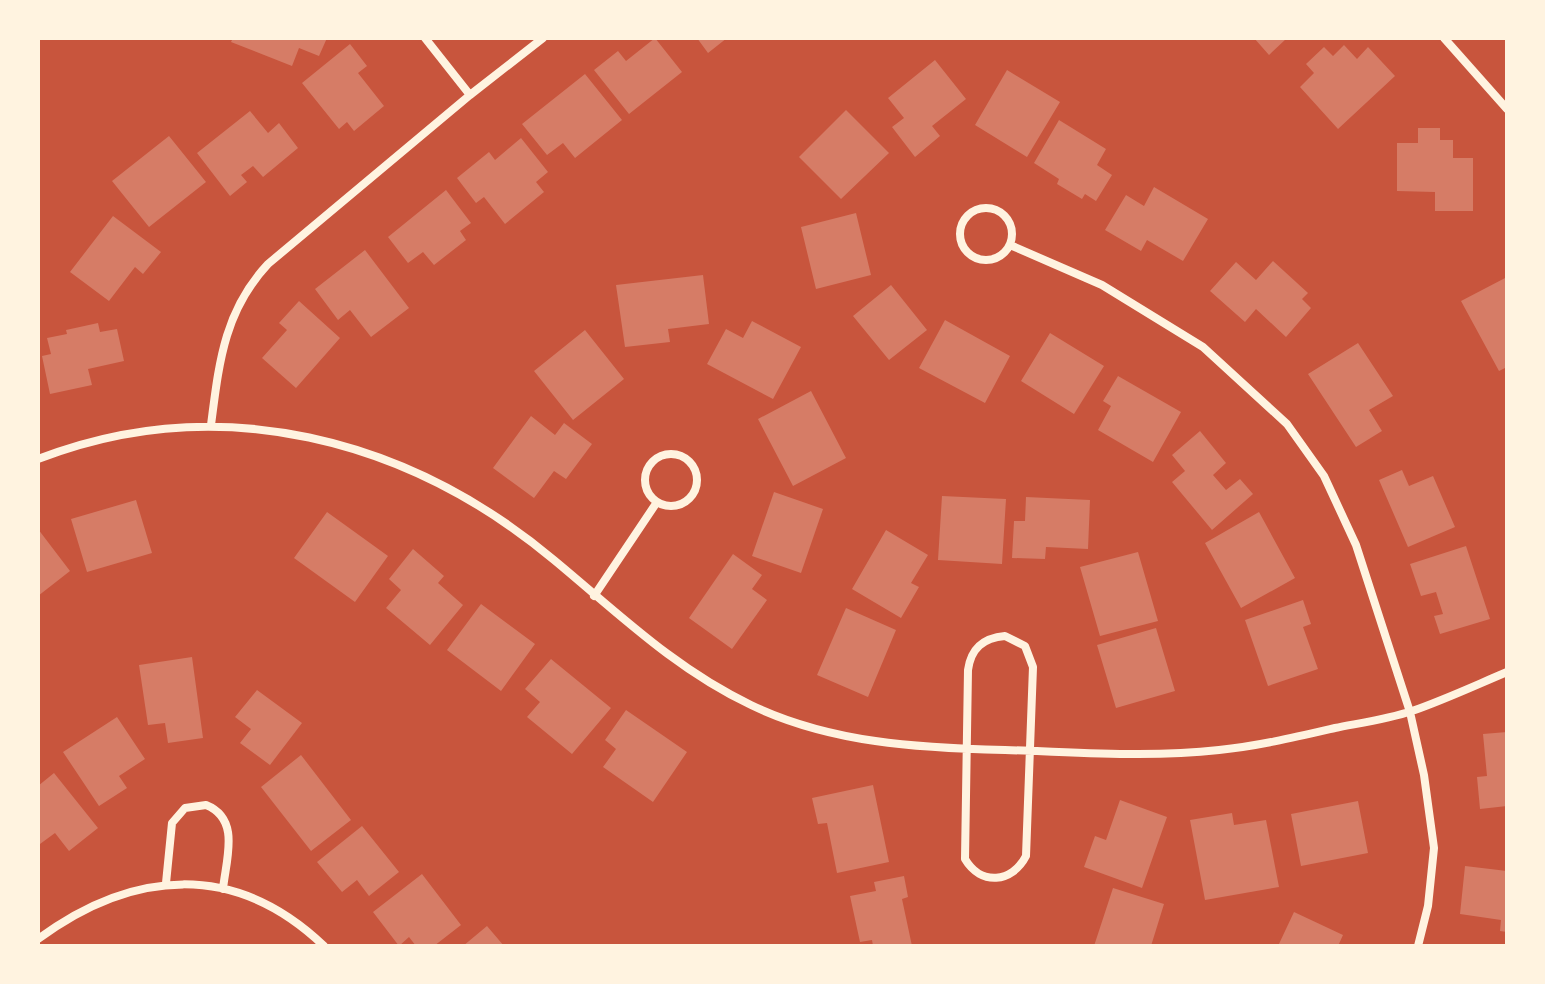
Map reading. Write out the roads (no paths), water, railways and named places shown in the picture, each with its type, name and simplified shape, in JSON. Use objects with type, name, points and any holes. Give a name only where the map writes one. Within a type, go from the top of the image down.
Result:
[{"type":"street","points":[[425,38],[470,95]]},
{"type":"street","points":[[211,425],[219,361],[227,333],[251,282],[268,264],[470,95],[543,38]]},
{"type":"street","points":[[1444,38],[1507,109]]},
{"type":"street","points":[[989,208],[997,210],[1012,228],[1010,245],[998,258],[980,260],[971,256],[961,242],[962,224],[973,212],[989,208]]},
{"type":"street","points":[[1010,245],[1102,285],[1203,347],[1287,424],[1324,476],[1356,545],[1410,712],[1424,775],[1434,848],[1428,906],[1418,946]]},
{"type":"street","points":[[38,459],[99,440],[139,432],[211,425],[259,428],[360,450],[406,467],[453,490],[505,522],[697,676],[752,706],[803,726],[854,738],[933,748],[1162,754],[1219,750],[1266,744],[1410,712],[1507,672]]},
{"type":"street","points":[[679,455],[697,473],[695,491],[683,504],[674,507],[657,502],[651,497],[645,482],[650,466],[662,456],[679,455]]},
{"type":"street","points":[[594,596],[657,502]]},
{"type":"street","points":[[1005,636],[1025,646],[1033,667],[1030,751],[1026,856],[1012,873],[991,879],[971,868],[965,859],[969,659],[983,641],[1005,636]]},
{"type":"street","points":[[166,883],[172,823],[185,808],[206,805],[223,815],[228,824],[223,889]]},
{"type":"street","points":[[38,939],[95,903],[129,891],[166,883],[199,883],[264,903],[292,918],[324,946]]}]
